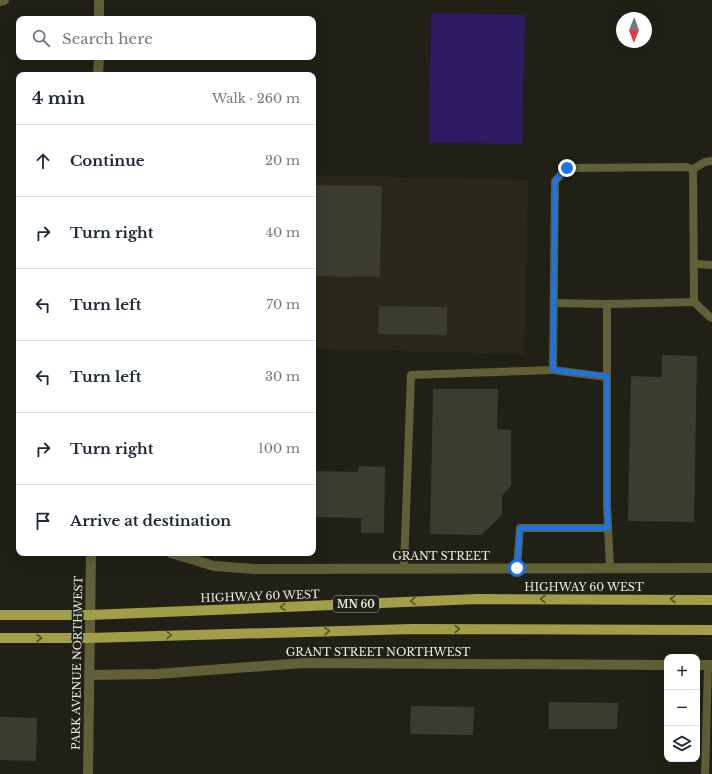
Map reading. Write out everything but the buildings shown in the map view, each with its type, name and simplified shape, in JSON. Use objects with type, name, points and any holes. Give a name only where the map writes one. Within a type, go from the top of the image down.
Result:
[{"type":"main road","name":"HIGHWAY 60 WEST","points":[[0,615],[90,615],[478,599],[712,600]]},
{"type":"main road","points":[[0,638],[90,638],[413,629],[712,630]]},
{"type":"street","points":[[0,2],[4,0]]},
{"type":"street","points":[[99,16],[100,0]]},
{"type":"street","points":[[98,72],[99,60]]},
{"type":"street","name":"PARK AVENUE NORTHWEST","points":[[88,774],[91,556]]},
{"type":"street","name":"GRANT STREET","points":[[194,556],[224,568],[255,569],[712,568]]},
{"type":"street","name":"GRANT STREET NORTHWEST","points":[[89,675],[157,674],[304,663],[664,665]]},
{"type":"lane","points":[[553,370],[555,181],[567,168],[686,167],[693,169],[705,162],[712,161]]},
{"type":"lane","points":[[693,169],[694,302]]},
{"type":"lane","points":[[694,264],[712,265]]},
{"type":"lane","points":[[554,303],[607,304],[694,302],[712,318]]},
{"type":"lane","points":[[607,304],[607,505],[610,568]]},
{"type":"lane","points":[[404,568],[411,374],[553,370],[607,376]]},
{"type":"lane","points":[[517,568],[520,528],[608,528]]},
{"type":"lane","points":[[705,774],[710,665]]},
{"type":"shaded area","points":[[431,13],[525,15],[522,144],[429,143]]},
{"type":"shaded area","points":[[316,175],[528,180],[524,354],[316,349]]},
{"type":"route","points":[[517,568],[520,528],[608,528],[607,376],[553,370],[555,181],[567,168]]}]
